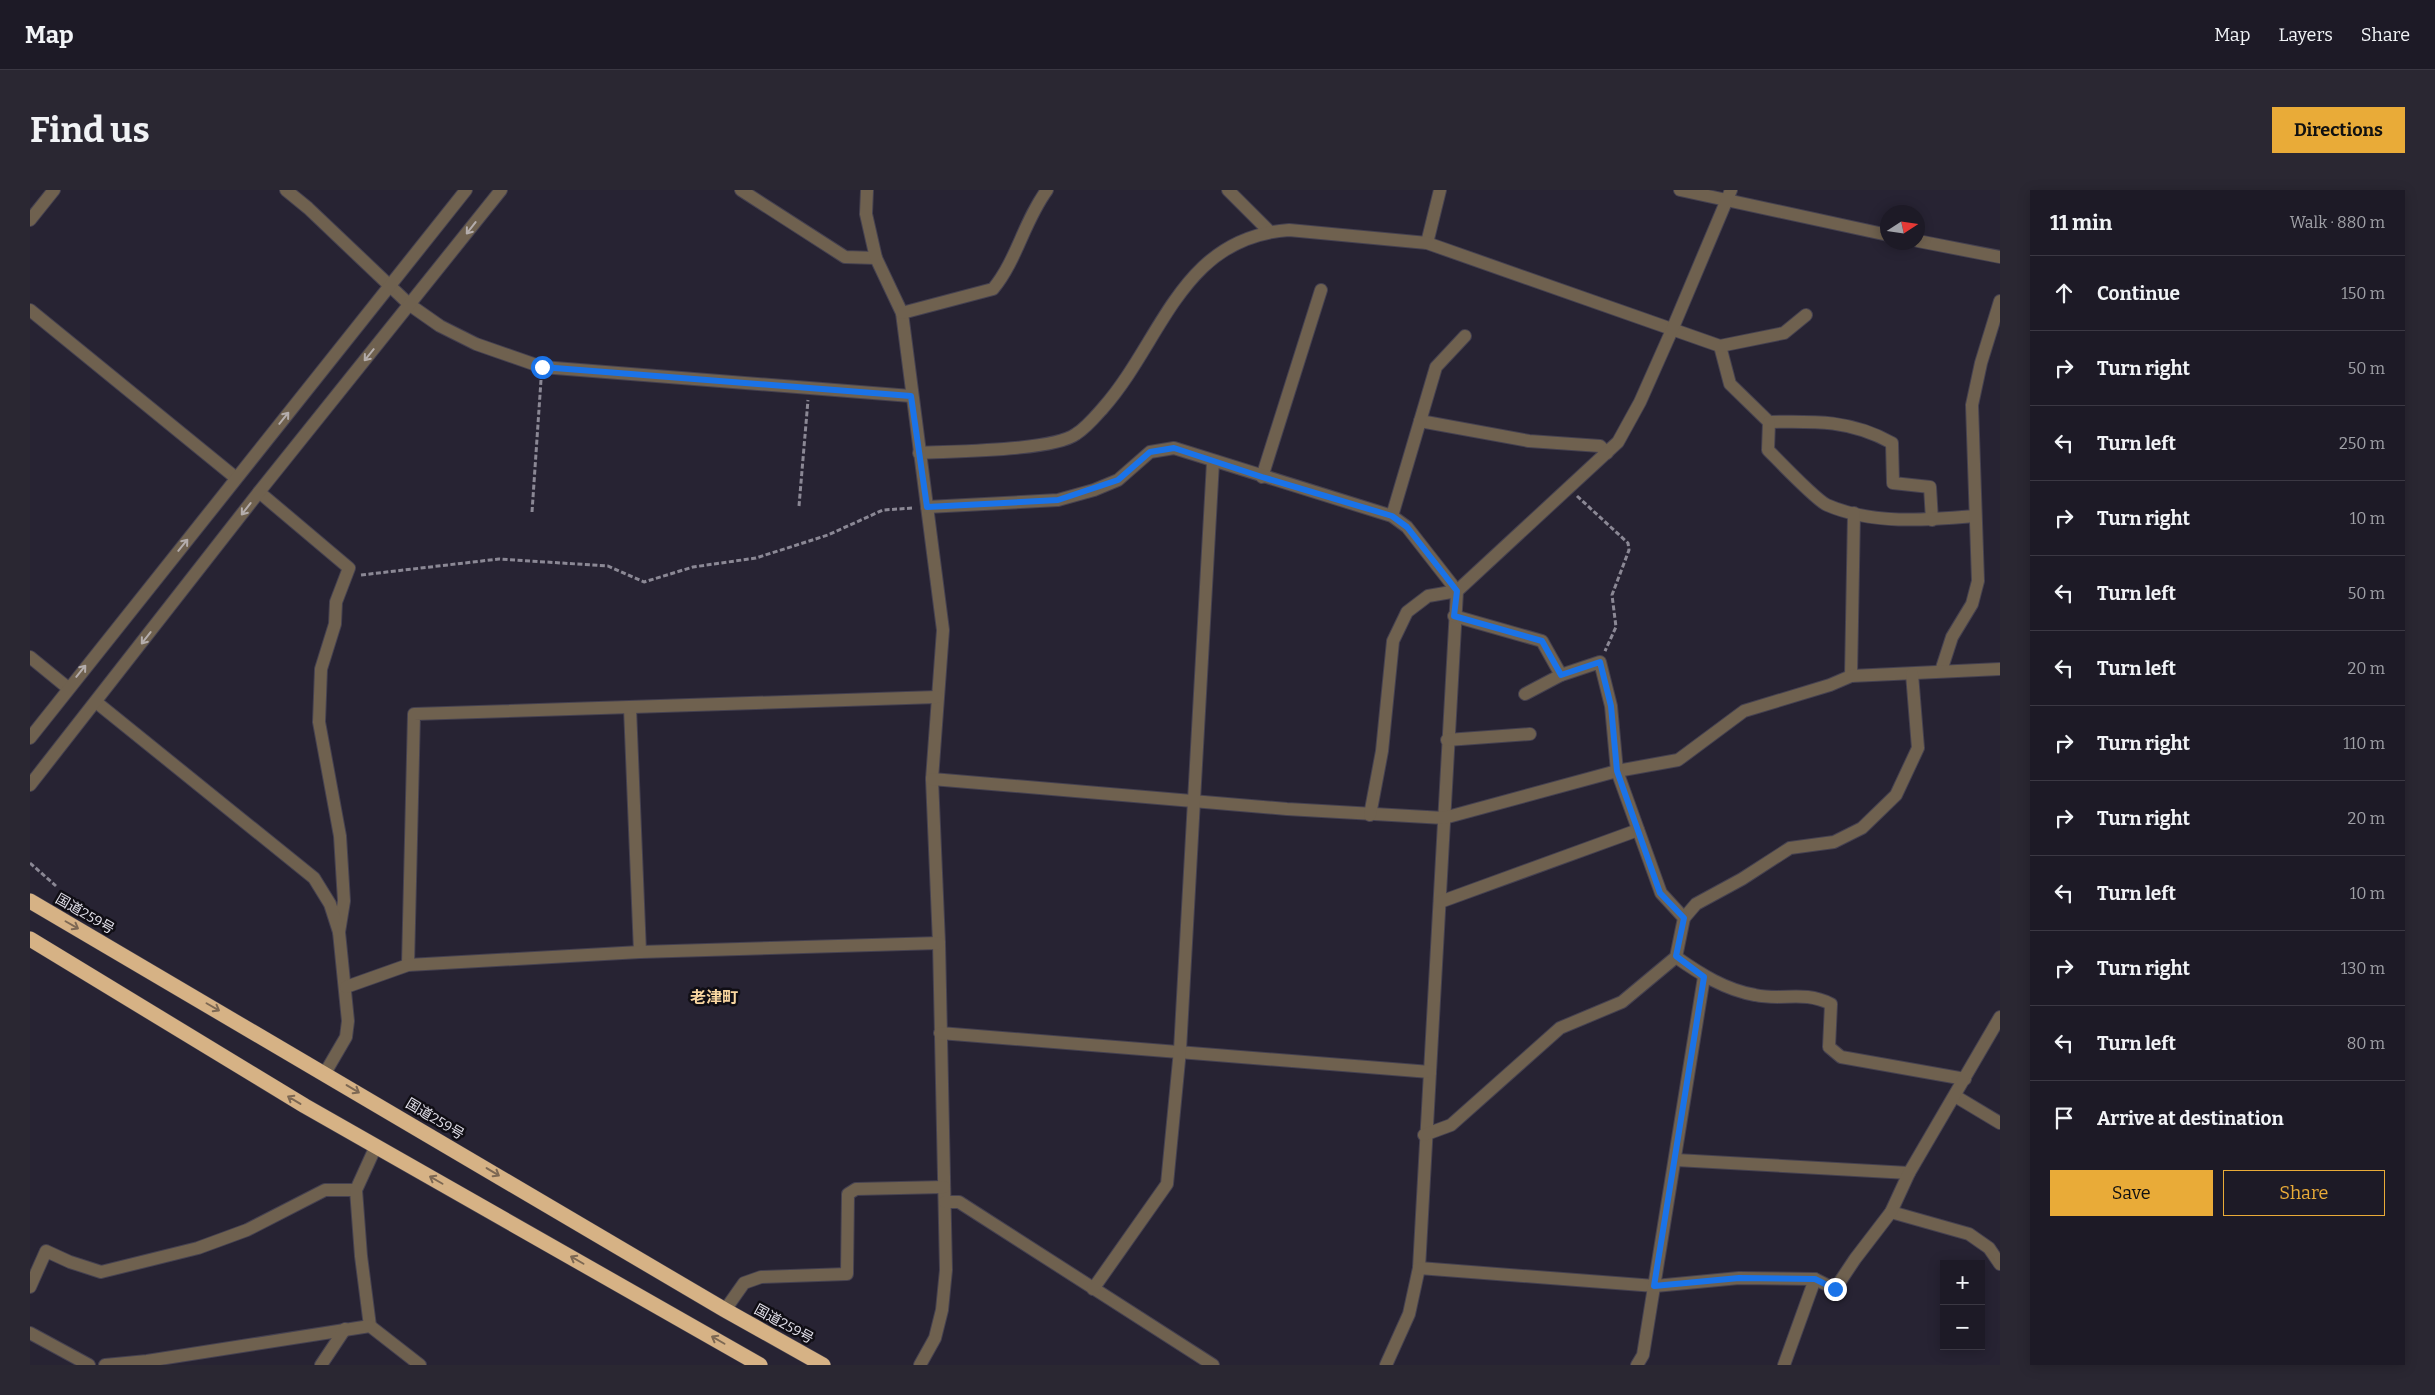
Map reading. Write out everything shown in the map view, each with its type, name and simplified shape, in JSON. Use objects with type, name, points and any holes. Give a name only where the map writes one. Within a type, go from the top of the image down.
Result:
[{"type":"highway","name":"国道259号","points":[[30,901],[725,1310],[823,1365]]},
{"type":"highway","points":[[30,940],[305,1106],[760,1365]]},
{"type":"street","points":[[30,220],[54,190]]},
{"type":"street","points":[[286,190],[308,208],[410,305],[440,326],[476,344],[542,367],[809,390],[911,396]]},
{"type":"street","points":[[30,738],[466,190]]},
{"type":"street","points":[[30,785],[259,492],[501,190]]},
{"type":"street","points":[[741,190],[845,257],[876,258]]},
{"type":"street","points":[[867,190],[866,214],[876,258],[902,314],[911,396],[943,630],[932,779],[939,943],[946,1270],[942,1310],[935,1338],[920,1365]]},
{"type":"street","points":[[902,314],[994,290],[1003,278],[1034,208],[1047,190]]},
{"type":"street","points":[[1228,190],[1269,231]]},
{"type":"street","points":[[1426,243],[1440,190]]},
{"type":"street","points":[[1680,190],[1730,195],[1880,233]]},
{"type":"street","points":[[1370,815],[1382,751],[1393,641],[1407,612],[1428,596],[1457,591],[1618,442],[1640,402],[1730,195]]},
{"type":"street","points":[[919,453],[1040,445],[1075,435],[1118,390],[1187,282],[1213,256],[1236,243],[1269,231],[1289,230],[1426,243],[1720,346],[1784,333],[1806,316]]},
{"type":"street","points":[[1925,242],[2000,257]]},
{"type":"street","points":[[1262,477],[1321,290]]},
{"type":"street","points":[[1941,671],[1952,637],[1972,604],[1978,581],[1972,404],[1981,363],[2000,301]]},
{"type":"street","points":[[30,310],[236,478]]},
{"type":"street","points":[[1392,516],[1436,367],[1465,336]]},
{"type":"street","points":[[1720,346],[1730,384],[1769,422],[1822,421],[1871,431],[1892,443],[1893,483],[1930,487],[1932,520]]},
{"type":"street","points":[[1420,421],[1529,441],[1600,446],[1607,453]]},
{"type":"street","points":[[1769,422],[1768,450],[1826,504],[1854,512],[1906,521],[1975,516]]},
{"type":"street","points":[[927,507],[1058,500],[1118,480],[1150,452],[1174,448],[1213,462],[1392,516],[1407,527],[1457,591],[1447,740],[1430,1072],[1424,1135],[1419,1268],[1410,1314],[1386,1365]]},
{"type":"street","points":[[1094,1290],[1167,1184],[1180,1050],[1213,462]]},
{"type":"street","points":[[259,492],[349,568],[336,602],[335,624],[321,669],[319,722],[340,836],[344,900],[339,932]]},
{"type":"street","points":[[1851,676],[1854,512]]},
{"type":"street","points":[[1454,616],[1542,641],[1561,675]]},
{"type":"street","points":[[30,657],[68,688]]},
{"type":"street","points":[[1525,694],[1561,675],[1600,662],[1611,706],[1617,771],[1660,893],[1684,918]]},
{"type":"street","points":[[932,779],[1370,815],[1444,818],[1617,771],[1678,760],[1744,711],[1830,685],[1851,676],[2000,669]]},
{"type":"street","points":[[1424,1135],[1451,1125],[1560,1028],[1622,1002],[1676,956],[1684,918],[1696,904],[1742,879],[1790,848],[1834,842],[1862,828],[1896,795],[1918,748],[1912,674]]},
{"type":"street","points":[[408,965],[414,714],[937,697]]},
{"type":"street","points":[[96,702],[314,878],[330,904],[339,932],[348,1021],[346,1037],[325,1073]]},
{"type":"street","points":[[630,708],[640,952]]},
{"type":"street","points":[[1447,740],[1530,734]]},
{"type":"street","points":[[1440,902],[1638,830]]},
{"type":"street","points":[[346,987],[408,965],[640,952],[939,943]]},
{"type":"street","points":[[1676,956],[1704,977],[1755,995],[1816,996],[1831,1004],[1829,1047],[1841,1057],[1965,1080]]},
{"type":"street","points":[[1637,1365],[1643,1355],[1676,1160],[1704,977]]},
{"type":"street","points":[[1419,1268],[1654,1286],[1739,1278],[1815,1279],[1835,1289],[1891,1212],[1909,1172],[1965,1080],[2000,1017]]},
{"type":"street","points":[[940,1033],[1180,1050],[1430,1072]]},
{"type":"street","points":[[1955,1096],[2000,1123]]},
{"type":"street","points":[[376,1146],[356,1190],[361,1256],[370,1326],[420,1365]]},
{"type":"street","points":[[1676,1160],[1909,1172]]},
{"type":"street","points":[[725,1310],[744,1283],[761,1277],[847,1274],[848,1194],[856,1189],[944,1187]]},
{"type":"street","points":[[30,1287],[46,1251],[70,1262],[101,1272],[198,1248],[247,1230],[325,1190],[356,1190]]},
{"type":"street","points":[[945,1202],[959,1202],[1212,1365]]},
{"type":"street","points":[[1891,1212],[1968,1234],[1989,1248],[2000,1264]]},
{"type":"street","points":[[1784,1365],[1815,1279]]},
{"type":"street","points":[[105,1365],[146,1363],[370,1326]]},
{"type":"street","points":[[320,1365],[345,1329]]},
{"type":"street","points":[[30,1333],[89,1365]]},
{"type":"path","points":[[532,512],[542,367]]},
{"type":"path","points":[[799,506],[809,390]]},
{"type":"path","points":[[1569,488],[1628,543],[1629,550],[1612,595],[1616,627],[1600,662]]},
{"type":"path","points":[[345,577],[499,559],[608,566],[644,582],[693,567],[756,558],[828,534],[883,510],[927,507]]},
{"type":"path","points":[[30,862],[56,886]]},
{"type":"district","name":"老津町","points":[[714,997]]},
{"type":"route","points":[[542,367],[809,390],[911,396],[927,507],[1058,500],[1094,490],[1118,480],[1150,452],[1174,448],[1213,462],[1392,516],[1407,527],[1457,591],[1454,616],[1542,641],[1561,675],[1600,662],[1611,706],[1617,771],[1660,893],[1684,918],[1676,956],[1704,977],[1676,1160],[1654,1286],[1739,1278],[1815,1279],[1835,1289]]}]
